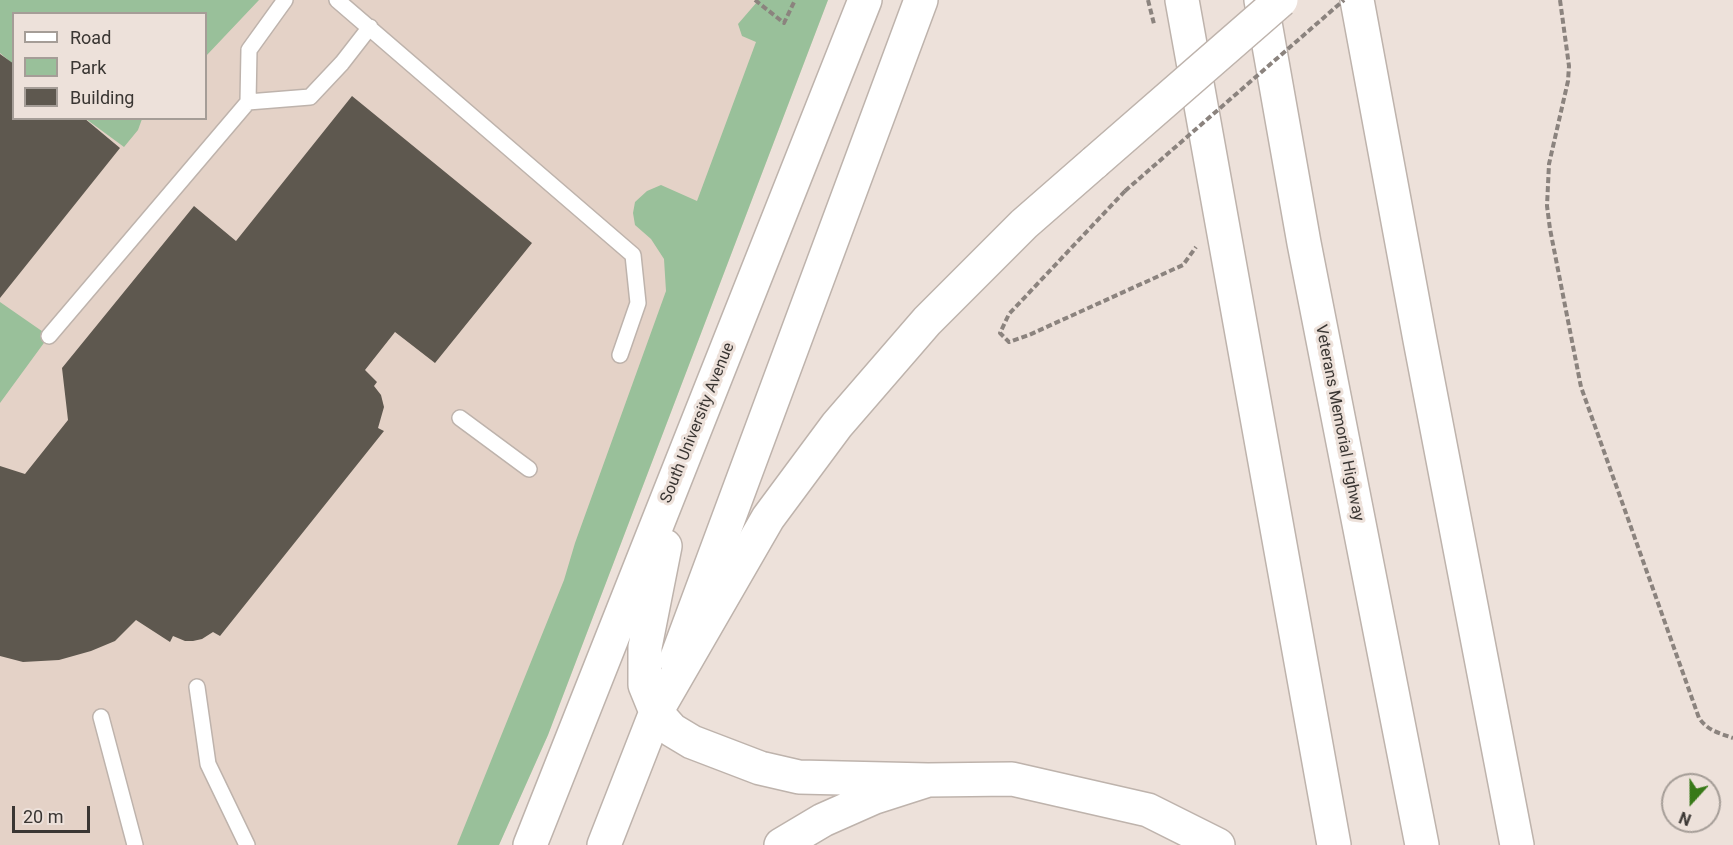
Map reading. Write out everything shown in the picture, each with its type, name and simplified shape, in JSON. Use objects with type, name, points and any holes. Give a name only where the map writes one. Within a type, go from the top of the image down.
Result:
[{"type":"main road","name":"South University Avenue","points":[[530,845],[865,0]]},
{"type":"main road","points":[[604,845],[656,712],[921,0]]},
{"type":"main road","points":[[1182,0],[1334,845]]},
{"type":"main road","name":"Veterans Memorial Highway","points":[[1261,0],[1306,254],[1422,845]]},
{"type":"main road","points":[[656,712],[768,518],[837,425],[927,321],[1024,224],[1281,0]]},
{"type":"main road","points":[[1357,0],[1517,845]]},
{"type":"main road","points":[[682,462],[645,647],[645,685],[656,712],[672,730],[692,741],[760,768],[799,777],[1012,779],[1148,810],[1218,845]]},
{"type":"main road","points":[[781,845],[823,820],[875,797],[928,780]]},
{"type":"lane","points":[[49,336],[248,102],[249,50],[285,0]]},
{"type":"lane","points":[[340,1],[633,255],[638,303],[620,355]]},
{"type":"lane","points":[[248,102],[310,97],[342,63],[370,27]]},
{"type":"lane","points":[[460,418],[529,469]]},
{"type":"lane","points":[[197,687],[208,764],[247,845]]},
{"type":"lane","points":[[101,717],[135,845]]},
{"type":"path","points":[[755,0],[784,23],[795,0]]},
{"type":"path","points":[[1148,0],[1155,28]]},
{"type":"path","points":[[1198,241],[1194,251],[1183,265],[1029,335],[1009,342],[1000,333],[1009,314],[1125,190],[1344,0]]},
{"type":"path","points":[[1560,0],[1569,66],[1568,81],[1550,164],[1547,206],[1581,387],[1699,718],[1713,732],[1733,738]]},
{"type":"path","points":[[1178,132],[1183,155]]},
{"type":"shaded area","points":[[0,0],[828,0],[548,735],[499,845],[0,845]]},
{"type":"green space","points":[[0,0],[259,0],[207,55],[207,12],[12,12],[12,63],[0,53]]},
{"type":"green space","points":[[755,0],[828,0],[548,735],[499,845],[457,845],[564,580],[575,543],[666,291],[664,259],[651,239],[635,225],[633,213],[635,202],[647,191],[661,185],[697,201],[756,42],[742,36],[738,24],[757,2]]},
{"type":"green space","points":[[87,120],[141,120],[138,130],[124,147]]},
{"type":"green space","points":[[0,302],[49,336],[0,403]]},
{"type":"building","points":[[0,54],[12,63],[12,120],[86,120],[120,148],[0,298]]},
{"type":"building","points":[[352,96],[532,243],[435,363],[395,332],[365,370],[377,382],[374,386],[381,395],[384,407],[378,428],[384,431],[220,636],[213,632],[202,639],[185,641],[173,636],[170,642],[136,620],[115,641],[59,660],[23,662],[0,656],[0,466],[25,474],[68,420],[62,368],[194,206],[236,241]]}]
